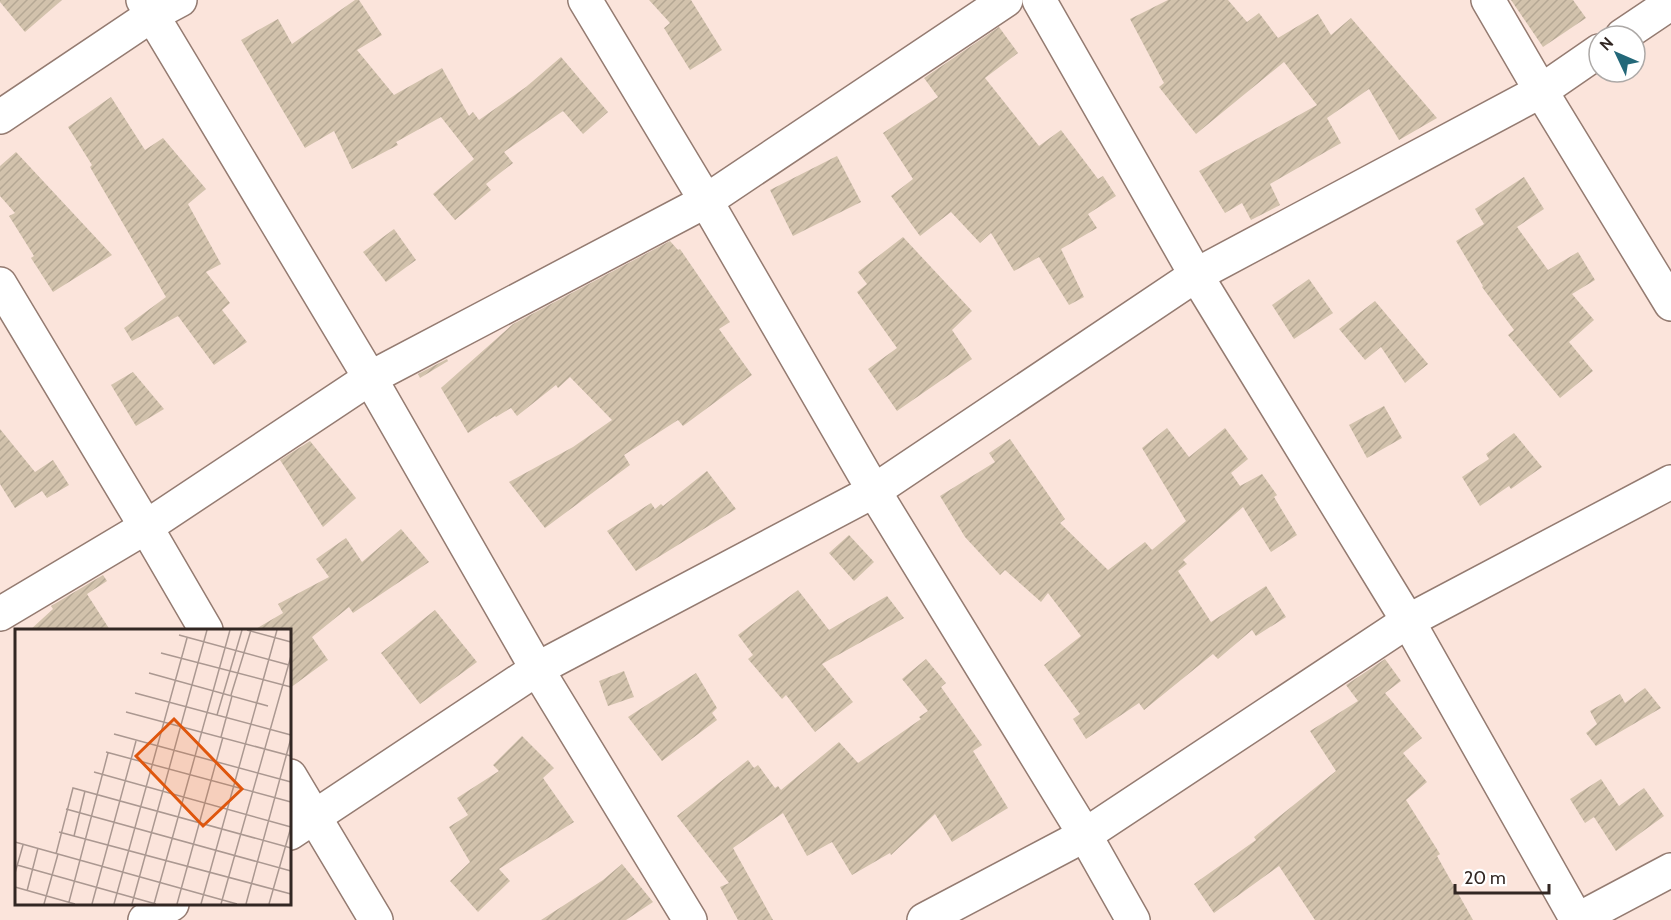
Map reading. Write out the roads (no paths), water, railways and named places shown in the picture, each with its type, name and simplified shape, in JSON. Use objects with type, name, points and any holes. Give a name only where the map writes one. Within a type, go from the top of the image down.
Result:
[{"type":"street","points":[[0,117],[147,8],[180,0]]},
{"type":"street","points":[[585,0],[706,201],[874,491],[1085,835],[1133,920]]},
{"type":"street","points":[[0,614],[146,527],[370,378],[706,201],[1006,0]]},
{"type":"street","points":[[1039,0],[1196,275],[1408,621],[1577,920],[1671,870]]},
{"type":"street","points":[[1488,0],[1540,91],[1671,304]]},
{"type":"street","points":[[1640,24],[1671,3]]},
{"type":"street","points":[[147,8],[370,378],[537,669],[690,920]]},
{"type":"street","points":[[302,826],[537,669],[874,491],[1196,275],[1540,91],[1587,59]]},
{"type":"street","points":[[0,284],[205,629]]},
{"type":"street","points":[[924,920],[1085,835],[1408,621],[1671,482]]},
{"type":"street","points":[[291,780],[302,826],[376,920]]},
{"type":"street","points":[[145,920],[169,905]]}]
